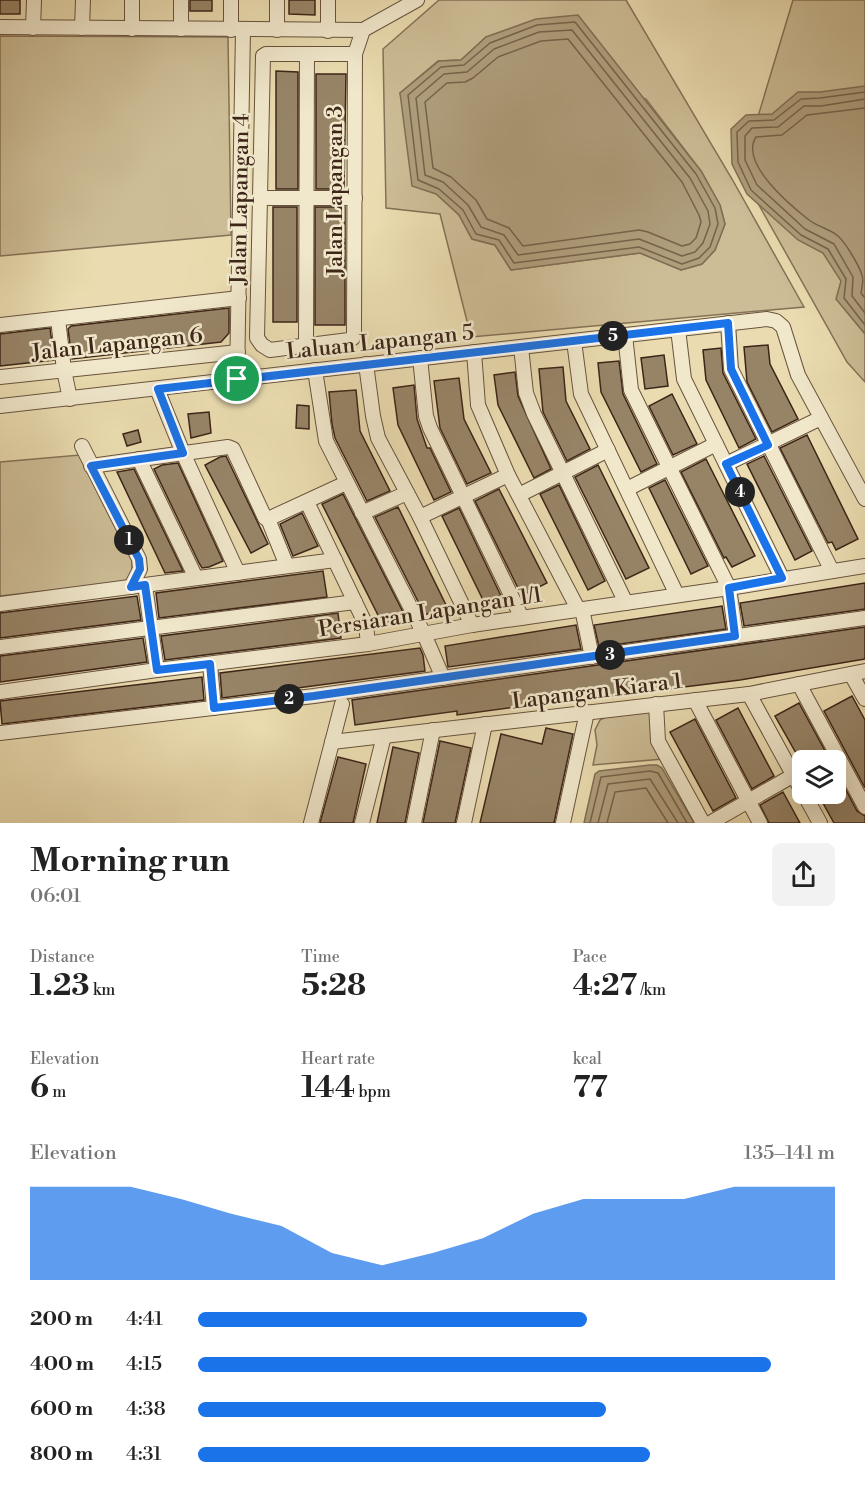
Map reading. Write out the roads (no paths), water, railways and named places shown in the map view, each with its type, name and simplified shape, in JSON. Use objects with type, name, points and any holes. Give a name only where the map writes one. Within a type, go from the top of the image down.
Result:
[{"type":"street","points":[[33,28],[34,0]]},
{"type":"street","points":[[82,28],[83,0]]},
{"type":"street","points":[[132,0],[132,28]]},
{"type":"street","points":[[181,0],[181,29]]},
{"type":"street","points":[[231,0],[237,30],[239,298],[237,379]]},
{"type":"street","points":[[277,0],[277,30]]},
{"type":"street","points":[[328,0],[328,31]]},
{"type":"street","points":[[0,27],[363,30],[417,0]]},
{"type":"street","name":"Jalan Lapangan 3","points":[[306,345],[353,338],[354,333],[357,50],[363,30]]},
{"type":"street","points":[[306,345],[307,54],[357,50]]},
{"type":"street","name":"Jalan Lapangan 4","points":[[306,345],[270,350],[257,338],[262,61],[266,54],[307,54]]},
{"type":"street","points":[[260,198],[355,198]]},
{"type":"street","points":[[0,325],[239,298]]},
{"type":"street","points":[[57,319],[70,399]]},
{"type":"street","name":"Laluan Lapangan 5","points":[[0,406],[767,319],[776,321],[783,327],[798,375],[821,418]]},
{"type":"street","points":[[728,323],[731,369],[832,571]]},
{"type":"street","points":[[678,329],[684,379],[782,578]]},
{"type":"street","points":[[625,335],[631,390],[729,588],[735,636]]},
{"type":"street","points":[[574,341],[581,394],[677,595]]},
{"type":"street","points":[[521,346],[526,393],[534,414],[626,603]]},
{"type":"street","name":"Jalan Lapangan 6","points":[[0,376],[238,352]]},
{"type":"street","points":[[474,352],[478,405],[508,475],[580,609],[592,657]]},
{"type":"street","points":[[420,358],[426,416],[522,618]]},
{"type":"street","points":[[366,364],[378,438],[420,517],[472,625]]},
{"type":"street","points":[[315,370],[326,441],[424,634],[442,678]]},
{"type":"street","points":[[158,389],[183,453],[238,573]]},
{"type":"street","points":[[726,464],[821,418],[865,499]]},
{"type":"street","points":[[627,489],[716,444]]},
{"type":"street","points":[[82,446],[139,559],[138,586],[151,629],[157,670]]},
{"type":"street","points":[[91,466],[228,447],[233,449],[265,518],[268,519],[287,566]]},
{"type":"street","points":[[519,495],[608,450]]},
{"type":"street","points":[[139,459],[196,578]]},
{"type":"street","points":[[420,517],[508,475]]},
{"type":"street","points":[[268,519],[346,483]]},
{"type":"street","points":[[362,513],[407,493]]},
{"type":"street","points":[[307,502],[366,625],[368,645]]},
{"type":"street","points":[[0,604],[335,560]]},
{"type":"street","name":"Persiaran Lapangan 1/1","points":[[0,692],[157,670],[368,645],[472,625],[865,566]]},
{"type":"street","points":[[0,647],[355,602]]},
{"type":"street","points":[[0,733],[314,696],[865,618]]},
{"type":"street","points":[[210,664],[214,708]]},
{"type":"street","points":[[858,672],[865,699]]},
{"type":"street","name":"Lapangan Kiara 1","points":[[332,742],[749,694],[858,672]]},
{"type":"street","points":[[800,684],[865,807]]},
{"type":"street","points":[[749,694],[792,771]]},
{"type":"street","points":[[695,700],[760,823]]},
{"type":"street","points":[[311,823],[342,704]]},
{"type":"street","points":[[656,704],[658,741],[703,823]]},
{"type":"street","points":[[563,823],[587,712]]},
{"type":"street","points":[[464,823],[485,724]]},
{"type":"street","points":[[414,823],[433,730]]},
{"type":"street","points":[[362,823],[384,736]]},
{"type":"street","points":[[710,823],[792,776]]},
{"type":"street","points":[[810,804],[820,823]]},
{"type":"water","points":[[578,15],[701,171],[720,205],[725,224],[715,250],[702,264],[681,270],[640,253],[511,270],[495,245],[472,239],[459,215],[436,194],[412,186],[400,93],[439,61],[461,60],[486,37],[536,19]]},
{"type":"water","points":[[865,86],[865,334],[836,299],[841,281],[823,253],[798,240],[747,194],[732,164],[731,129],[746,115],[772,114],[798,92],[820,92]]},
{"type":"water","points":[[650,765],[662,768],[694,823],[584,823],[595,774],[599,771]]}]
